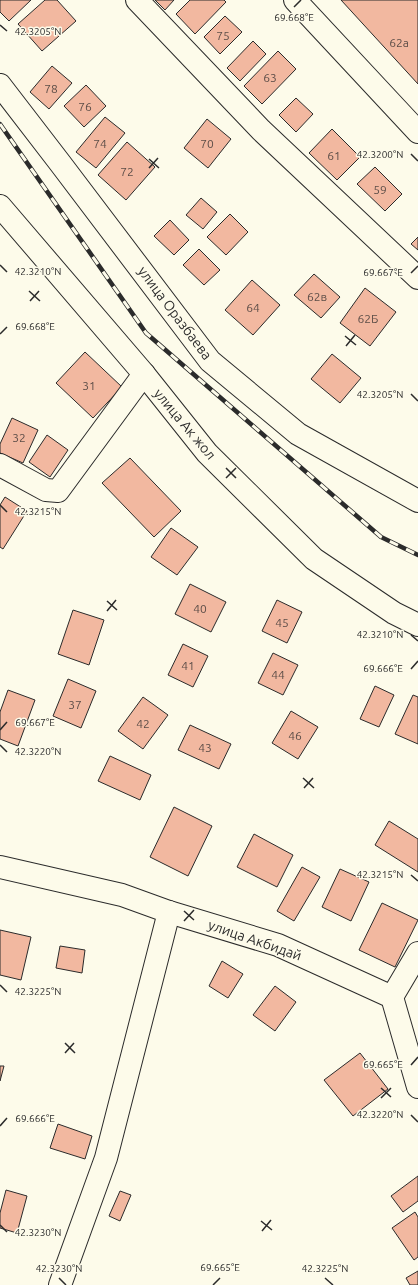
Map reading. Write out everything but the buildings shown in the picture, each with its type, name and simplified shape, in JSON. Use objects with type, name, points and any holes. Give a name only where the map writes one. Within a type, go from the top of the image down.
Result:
[{"type":"street","points":[[136,0],[261,130],[418,278]]},
{"type":"street","points":[[295,0],[418,132]]},
{"type":"street","name":"улица Оразбаева","points":[[0,85],[210,361],[298,434],[418,502]]},
{"type":"street","name":"улица Ак жол","points":[[0,206],[144,374],[207,453],[314,559],[394,613],[418,625]]},
{"type":"street","points":[[0,465],[46,490],[58,491],[144,374]]},
{"type":"street","name":"улица Акбидай","points":[[0,867],[122,895],[169,912],[278,945],[392,997]]},
{"type":"street","points":[[60,1285],[106,1158],[169,912]]},
{"type":"street","points":[[418,953],[392,997],[418,1087]]},
{"type":"railway","points":[[0,124],[146,333],[381,537],[418,555]]}]
